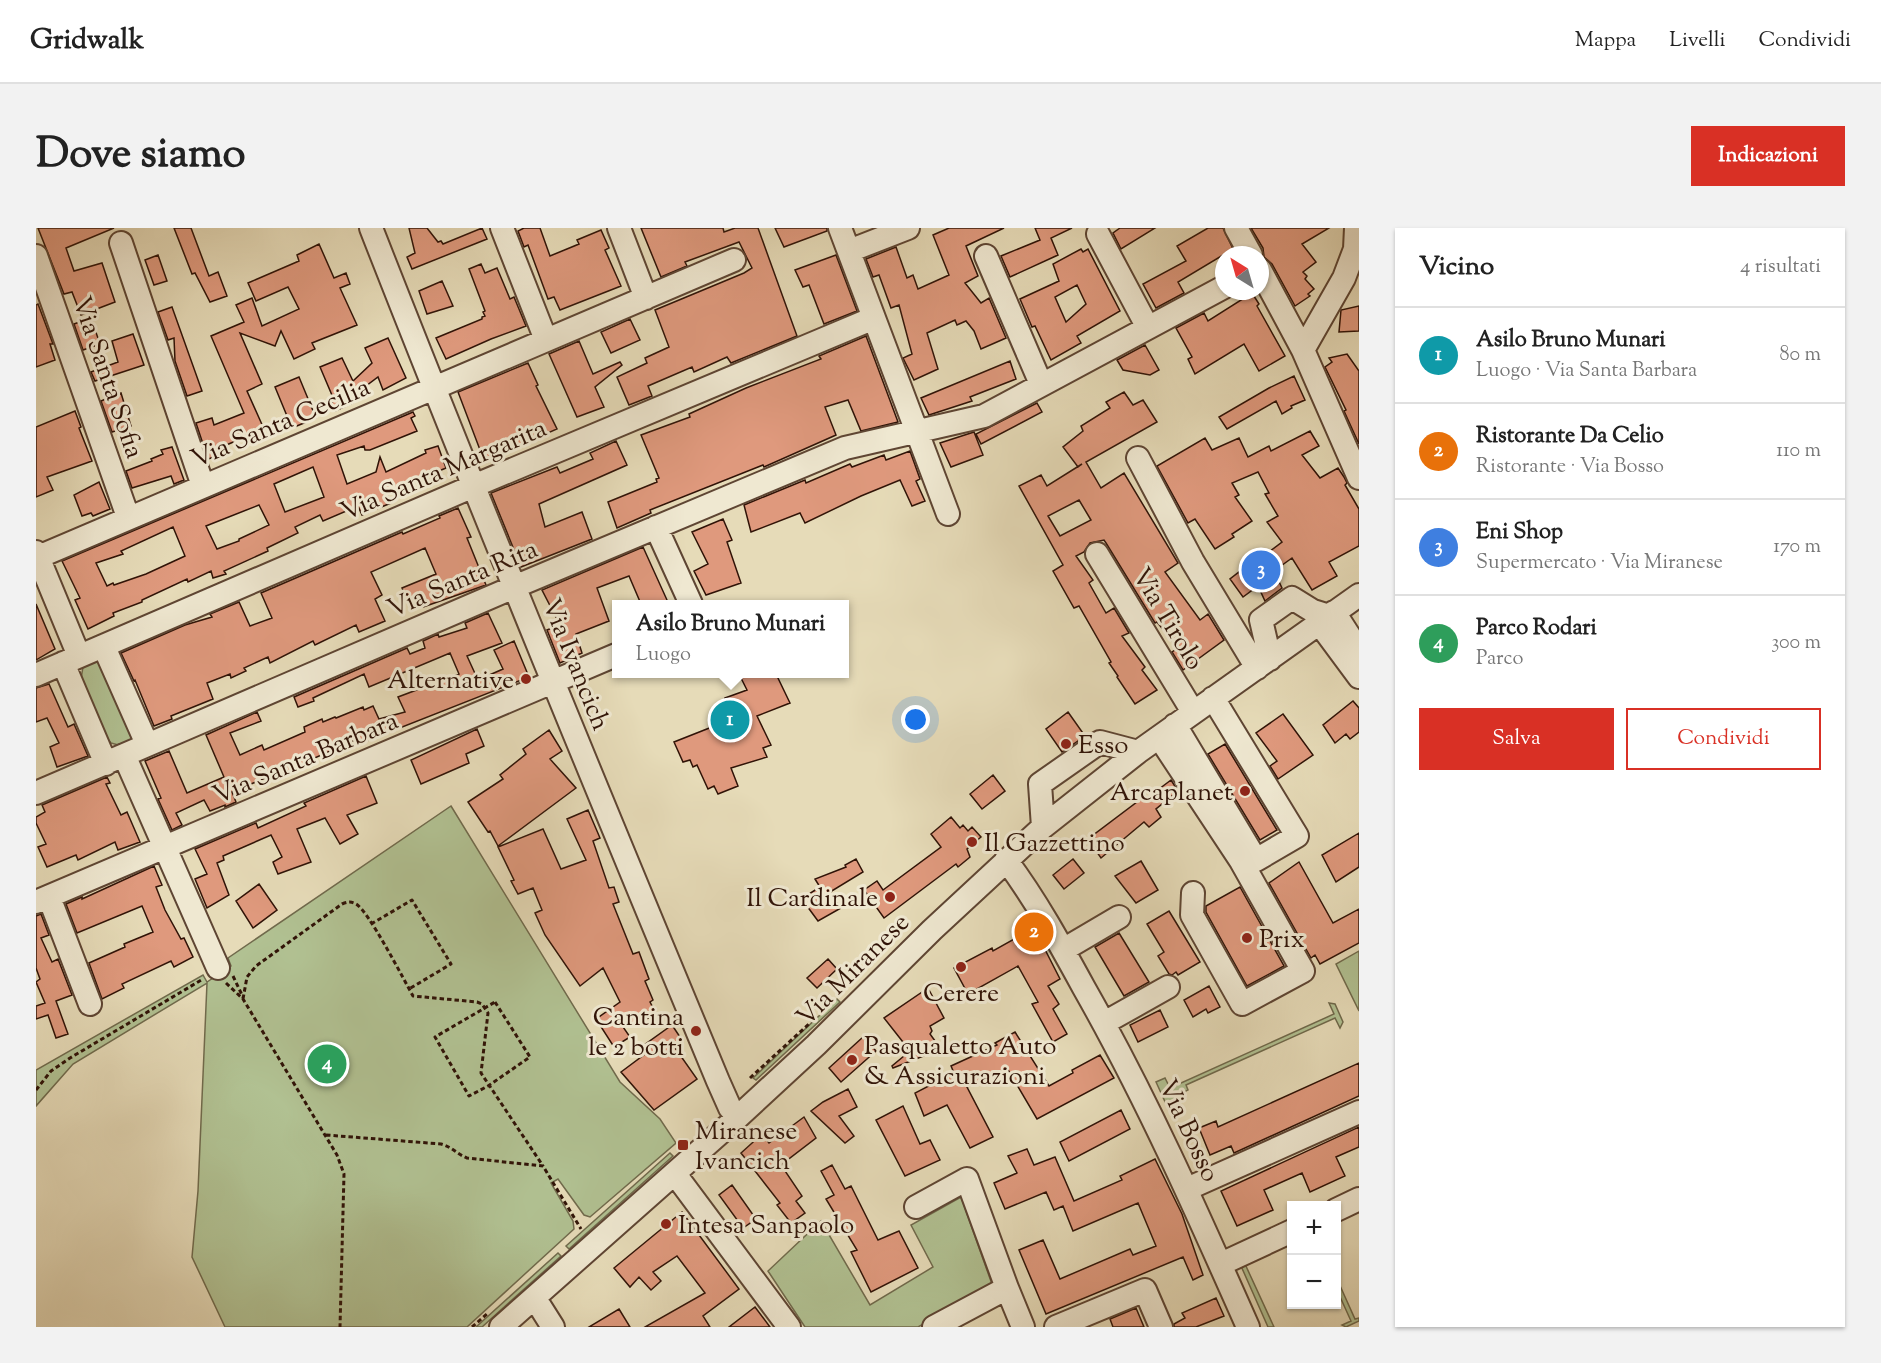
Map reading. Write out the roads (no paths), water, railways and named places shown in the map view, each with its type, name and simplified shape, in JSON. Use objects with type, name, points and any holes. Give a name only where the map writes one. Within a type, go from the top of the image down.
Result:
[{"type":"street","name":"Via Ivancich","points":[[371,228],[514,587],[718,1081],[728,1103],[738,1117]]},
{"type":"street","points":[[502,228],[546,340]]},
{"type":"street","points":[[619,228],[646,298]]},
{"type":"street","points":[[840,228],[948,514]]},
{"type":"street","points":[[849,251],[908,228]]},
{"type":"street","points":[[1236,228],[1246,246]]},
{"type":"street","points":[[1303,350],[1344,278],[1355,249],[1356,228]]},
{"type":"street","points":[[1098,234],[1147,326]]},
{"type":"street","points":[[121,243],[203,486]]},
{"type":"street","points":[[986,255],[1041,384]]},
{"type":"street","name":"Via Santa Sofia","points":[[36,256],[128,517]]},
{"type":"street","name":"Via Santa Cecilia","points":[[37,555],[734,260]]},
{"type":"street","points":[[1269,287],[1303,350],[1359,478]]},
{"type":"street","name":"Via Santa Rita","points":[[36,793],[514,587],[846,448],[984,416],[1147,326],[1215,292]]},
{"type":"street","name":"Via Santa Margarita","points":[[36,675],[474,486],[874,318]]},
{"type":"street","points":[[1138,458],[1193,562],[1263,664]]},
{"type":"street","points":[[656,527],[689,600]]},
{"type":"street","name":"Via Tirolo","points":[[1097,554],[1176,725]]},
{"type":"street","points":[[37,555],[71,660],[115,759],[164,848],[220,974]]},
{"type":"street","name":"Via Miranese","points":[[499,1323],[532,1300],[738,1117],[1043,827],[1138,752],[1359,595]]},
{"type":"street","points":[[1263,664],[1261,620],[1292,598],[1328,617],[1359,651]]},
{"type":"street","points":[[1328,617],[1359,678]]},
{"type":"street","points":[[104,646],[147,744]]},
{"type":"street","name":"Via Santa Barbara","points":[[90,1004],[42,900],[612,658]]},
{"type":"street","points":[[1176,725],[1256,860],[1297,836],[1213,698]]},
{"type":"street","points":[[1176,725],[1241,861],[1303,971],[1242,1004],[1192,915],[1193,893]]},
{"type":"street","points":[[1043,827],[1040,784],[1100,742],[1138,752]]},
{"type":"street","name":"Via Bosso","points":[[1006,860],[1063,950],[1137,1084],[1248,1327]]},
{"type":"street","points":[[1063,950],[1119,917]]},
{"type":"street","points":[[1104,1023],[1168,987]]},
{"type":"street","points":[[1186,1189],[1359,1112]]},
{"type":"street","points":[[675,1174],[789,1327]]},
{"type":"street","points":[[916,1206],[967,1179],[1006,1288],[1023,1327]]},
{"type":"street","points":[[1341,1208],[1359,1199]]},
{"type":"street","points":[[1221,1264],[1287,1233]]},
{"type":"street","points":[[934,1327],[1006,1288]]},
{"type":"street","points":[[1056,1327],[1145,1290],[1161,1327]]},
{"type":"street","points":[[532,1300],[541,1308],[553,1327]]},
{"type":"place","name":"Eni Shop","points":[[1261,570]]},
{"type":"place","name":"Alternative","points":[[526,679]]},
{"type":"place","name":"Asilo Bruno Munari","points":[[730,720]]},
{"type":"place","name":"Esso","points":[[1066,744]]},
{"type":"place","name":"Arcaplanet","points":[[1245,791]]},
{"type":"place","name":"Il Gazzettino","points":[[972,842]]},
{"type":"place","name":"Il Cardinale","points":[[890,897]]},
{"type":"place","name":"Ristorante Da Celio","points":[[1034,932]]},
{"type":"place","name":"Prix","points":[[1247,938]]},
{"type":"place","name":"Cerere","points":[[961,967]]},
{"type":"place","name":"Cantina le 2 botti","points":[[696,1031]]},
{"type":"place","name":"Pasqualetto Auto & Assicurazioni","points":[[852,1060]]},
{"type":"place","name":"Parco Rodari","points":[[327,1064]]},
{"type":"place","name":"Miranese Ivancich","points":[[683,1145]]},
{"type":"place","name":"Intesa Sanpaolo","points":[[666,1224]]}]
